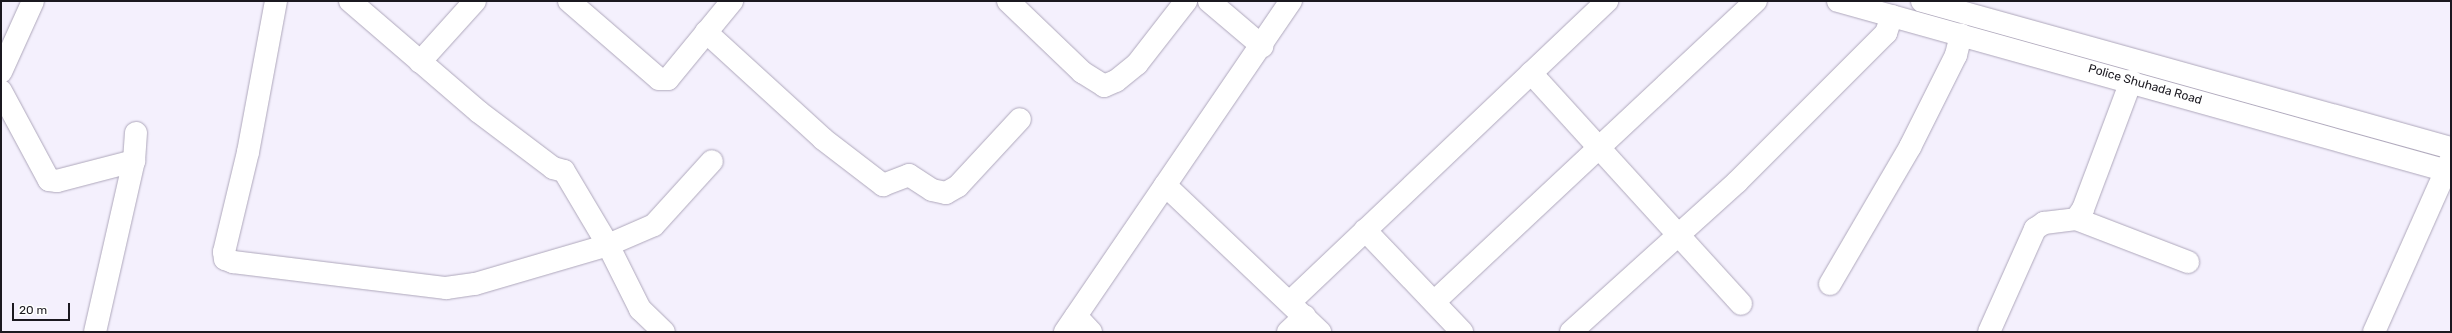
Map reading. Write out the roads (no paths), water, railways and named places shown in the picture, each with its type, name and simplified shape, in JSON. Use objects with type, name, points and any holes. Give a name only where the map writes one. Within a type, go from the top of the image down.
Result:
[{"type":"street","points":[[2,68],[34,1]]},
{"type":"street","points":[[276,1],[225,259],[446,288],[475,284],[608,245],[654,224],[712,161]]},
{"type":"street","points":[[350,1],[479,112],[553,168],[564,171],[608,245],[640,309],[664,332]]},
{"type":"street","points":[[420,62],[475,1]]},
{"type":"street","points":[[570,1],[659,79],[668,79],[732,1]]},
{"type":"street","points":[[1008,1],[1082,72],[1104,86],[1116,81],[1137,64],[1186,1]]},
{"type":"street","points":[[1209,1],[1262,46]]},
{"type":"street","points":[[1091,332],[1071,324],[1165,185],[1262,46],[1291,1]]},
{"type":"street","points":[[1288,332],[1298,308],[1365,230],[1607,1]]},
{"type":"street","points":[[1434,302],[1756,1]]},
{"type":"street","name":"Police Shuhada Road","points":[[1838,1],[2449,167]]},
{"type":"street","name":"Police Shuhada Road","points":[[1922,1],[2144,60],[2451,148]]},
{"type":"street","points":[[1571,332],[1737,182],[1886,33],[1892,16]]},
{"type":"street","points":[[706,32],[823,139],[882,185],[909,175],[932,190],[946,193],[958,186],[1020,119]]},
{"type":"street","points":[[1830,284],[1910,147],[1956,55],[1961,35]]},
{"type":"street","points":[[1531,73],[1741,304]]},
{"type":"street","points":[[2076,219],[2083,209],[2131,81]]},
{"type":"street","points":[[1,91],[49,180],[57,181],[134,161]]},
{"type":"street","points":[[96,332],[134,161],[136,133]]},
{"type":"street","points":[[2374,332],[2449,167]]},
{"type":"street","points":[[1165,185],[1298,308],[1320,332]]},
{"type":"street","points":[[1989,332],[2035,229],[2044,223],[2076,219],[2188,262]]},
{"type":"street","points":[[1365,230],[1462,332]]}]
